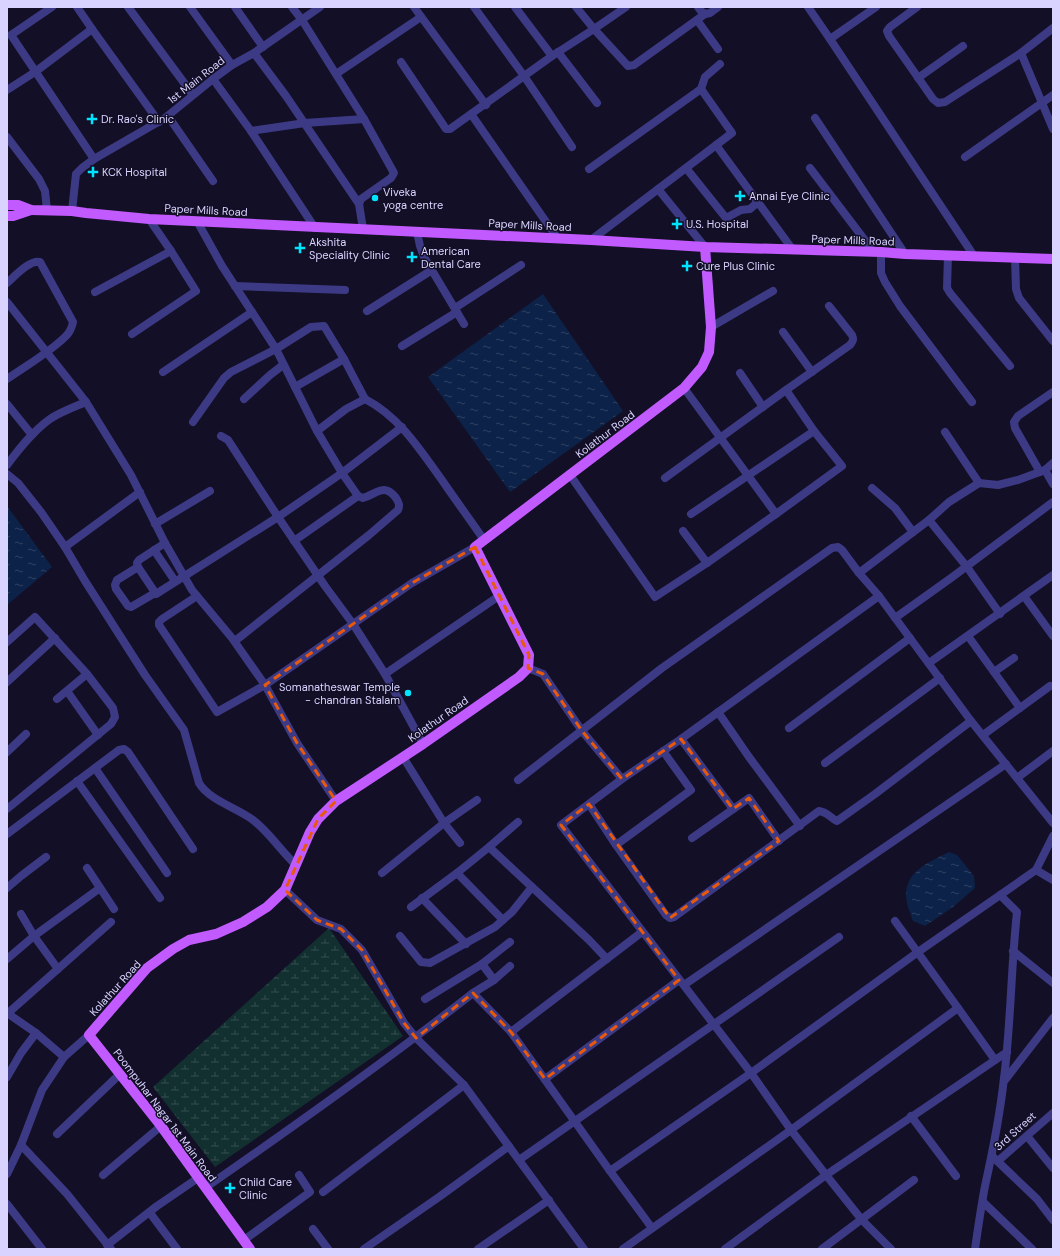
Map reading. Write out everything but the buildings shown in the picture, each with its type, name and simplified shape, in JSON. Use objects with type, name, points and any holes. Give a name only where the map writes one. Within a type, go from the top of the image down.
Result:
[{"type":"main road","name":"Paper Mills Road","points":[[7,205],[18,205],[31,210],[72,211],[149,219],[197,222],[591,240],[705,247],[1053,259]]},
{"type":"main road","points":[[7,216],[13,216],[31,210]]},
{"type":"main road","name":"Kolathur Road","points":[[475,547],[684,388],[702,367],[709,352],[711,327],[705,247]]},
{"type":"main road","points":[[475,547],[529,655],[528,668]]},
{"type":"main road","name":"Kolathur Road","points":[[89,1035],[147,968],[172,949],[189,940],[216,934],[243,922],[267,907],[285,890],[310,832],[318,819],[336,801],[423,744],[519,677],[528,668]]},
{"type":"main road","name":"Poompuhar Nagar 1st Main Road","points":[[89,1035],[162,1126],[250,1249]]},
{"type":"street","points":[[52,7],[9,32],[94,159]]},
{"type":"street","points":[[77,7],[159,122]]},
{"type":"street","points":[[128,7],[194,95]]},
{"type":"street","points":[[190,7],[232,65]]},
{"type":"street","points":[[235,7],[263,47]]},
{"type":"street","points":[[292,7],[302,20],[364,119],[394,172],[391,178],[361,199],[359,204]]},
{"type":"street","name":"1st Main Road","points":[[72,211],[76,174],[94,159],[168,116],[232,65],[254,53],[320,7]]},
{"type":"street","points":[[414,7],[486,105]]},
{"type":"street","points":[[474,7],[524,76],[572,147]]},
{"type":"street","points":[[515,7],[597,103]]},
{"type":"street","points":[[576,7],[594,30],[628,66],[634,65],[697,20],[718,7]]},
{"type":"street","points":[[698,7],[706,14]]},
{"type":"street","points":[[808,7],[974,256]]},
{"type":"street","points":[[830,39],[876,7]]},
{"type":"street","points":[[917,7],[890,27],[887,31],[888,36],[933,99],[938,103],[946,102],[1020,53],[1053,28]]},
{"type":"street","points":[[401,62],[446,130],[450,130],[555,54],[594,30],[622,8]]},
{"type":"street","points":[[336,74],[421,17]]},
{"type":"street","points":[[697,20],[718,49]]},
{"type":"street","points":[[7,90],[35,72],[92,29]]},
{"type":"street","points":[[918,78],[963,46]]},
{"type":"street","points":[[254,53],[305,123],[359,204],[363,229]]},
{"type":"street","points":[[1020,53],[1053,129]]},
{"type":"street","points":[[589,169],[701,89],[705,77],[720,64]]},
{"type":"street","points":[[213,79],[315,228]]},
{"type":"street","points":[[591,240],[732,133],[701,89]]},
{"type":"street","points":[[965,157],[1053,95]]},
{"type":"street","points":[[471,114],[558,239]]},
{"type":"street","points":[[168,116],[213,181]]},
{"type":"street","points":[[815,118],[905,254]]},
{"type":"street","points":[[250,131],[305,123],[364,119]]},
{"type":"street","points":[[7,137],[39,179],[45,191],[47,210]]},
{"type":"street","points":[[716,145],[793,250]]},
{"type":"street","points":[[686,168],[726,218],[741,210],[750,209],[758,202]]},
{"type":"street","points":[[810,168],[877,252],[884,282],[900,306],[972,402]]},
{"type":"street","points":[[658,189],[705,247]]},
{"type":"street","points":[[132,334],[196,290],[149,219]]},
{"type":"street","points":[[197,222],[222,266],[276,349],[317,431],[342,473],[358,496],[363,498],[368,497],[379,491],[385,490],[391,492],[399,502],[400,506],[398,510],[369,535],[234,642]]},
{"type":"street","points":[[418,232],[420,246],[424,257],[464,324]]},
{"type":"street","points":[[95,292],[171,251]]},
{"type":"street","points":[[948,255],[947,288],[1010,366]]},
{"type":"street","points":[[1015,258],[1016,289],[1019,298],[1053,341]]},
{"type":"street","points":[[7,283],[32,262],[40,262],[73,322],[67,335],[46,352],[7,379]]},
{"type":"street","points":[[402,346],[521,265]]},
{"type":"street","points":[[367,311],[432,270]]},
{"type":"street","points":[[235,286],[345,290]]},
{"type":"street","points":[[711,327],[772,291]]},
{"type":"street","points":[[7,302],[86,402],[131,475],[165,543],[192,590],[234,642],[265,685],[297,743],[336,801]]},
{"type":"street","points":[[665,478],[853,342],[852,335],[829,306]]},
{"type":"street","points":[[163,372],[252,312]]},
{"type":"street","points":[[193,422],[227,375],[231,372],[276,349],[311,327],[324,326],[344,359],[365,399],[378,405],[402,427],[426,457],[484,540]]},
{"type":"street","points":[[783,332],[812,372]]},
{"type":"street","points":[[295,387],[344,359]]},
{"type":"street","points":[[244,399],[283,365]]},
{"type":"street","points":[[740,373],[763,407]]},
{"type":"street","points":[[684,388],[776,514]]},
{"type":"street","points":[[570,475],[655,597],[707,563],[842,466],[814,431],[786,390]]},
{"type":"street","points":[[1053,392],[1018,416],[1014,422],[1015,428],[1042,471],[1053,484]]},
{"type":"street","points":[[317,431],[346,409],[365,399]]},
{"type":"street","points":[[7,465],[32,435],[51,418],[86,402]]},
{"type":"street","points":[[7,404],[32,435]]},
{"type":"street","points":[[138,568],[117,580],[115,585],[116,589],[128,606],[131,607],[155,593],[159,593],[175,581],[278,517],[342,473],[402,427]]},
{"type":"street","points":[[691,514],[814,431]]},
{"type":"street","points":[[945,432],[979,483]]},
{"type":"street","points":[[221,436],[228,440],[294,541],[353,624],[385,674],[423,744]]},
{"type":"street","points":[[859,573],[929,520],[949,502],[979,483],[998,485],[1018,480],[1042,471],[1053,463]]},
{"type":"street","points":[[7,474],[18,483],[66,547],[85,581],[145,676],[184,730],[199,783],[203,789],[211,796],[240,811],[253,820],[296,865]]},
{"type":"street","points":[[872,488],[895,508],[913,532]]},
{"type":"street","points":[[155,524],[210,491]]},
{"type":"street","points":[[66,547],[140,492]]},
{"type":"street","points":[[294,541],[358,496]]},
{"type":"street","points":[[895,618],[1053,502]]},
{"type":"street","points":[[929,520],[1000,614]]},
{"type":"street","points":[[683,531],[707,563]]},
{"type":"street","points":[[155,593],[138,568],[137,563],[139,560],[165,543]]},
{"type":"street","points":[[197,596],[162,619],[159,622],[159,625],[217,712],[265,685],[412,583],[475,547]]},
{"type":"street","points":[[518,780],[662,668],[832,548],[838,547],[879,596],[971,721],[1053,823]]},
{"type":"street","points":[[154,550],[163,567],[175,581]]},
{"type":"street","points":[[163,567],[174,559]]},
{"type":"street","points":[[929,663],[1053,575]]},
{"type":"street","points":[[385,674],[499,596]]},
{"type":"street","points":[[879,596],[681,739],[622,779],[561,825],[826,1175],[862,1220],[891,1249]]},
{"type":"street","points":[[1024,596],[1053,636]]},
{"type":"street","points":[[7,642],[35,616],[87,674],[113,708],[115,717],[111,724],[98,735],[7,808]]},
{"type":"street","points":[[968,636],[1020,708]]},
{"type":"street","points":[[7,682],[55,638]]},
{"type":"street","points":[[789,728],[910,638]]},
{"type":"street","points":[[994,672],[1014,658]]},
{"type":"street","points":[[528,668],[543,674],[582,731],[622,779]]},
{"type":"street","points":[[57,699],[87,674]]},
{"type":"street","points":[[825,763],[940,678]]},
{"type":"street","points":[[983,735],[1050,686]]},
{"type":"street","points":[[67,691],[98,735]]},
{"type":"street","points":[[718,712],[800,826]]},
{"type":"street","points":[[588,804],[666,915],[670,918],[674,917],[819,811],[824,812],[837,821],[971,721]]},
{"type":"street","points":[[7,752],[26,734]]},
{"type":"street","points":[[681,739],[733,809]]},
{"type":"street","points":[[7,834],[119,750],[124,749],[128,752],[192,849]]},
{"type":"street","points":[[616,845],[691,790],[663,751]]},
{"type":"street","points":[[1017,778],[1053,751]]},
{"type":"street","points":[[403,757],[444,823],[460,843]]},
{"type":"street","points":[[545,1079],[681,982],[1006,764]]},
{"type":"street","points":[[95,768],[167,873]]},
{"type":"street","points":[[77,781],[160,898]]},
{"type":"street","points":[[692,838],[749,798],[779,841]]},
{"type":"street","points":[[382,873],[444,823],[477,800]]},
{"type":"street","points":[[411,907],[457,873],[518,822]]},
{"type":"street","points":[[610,1171],[751,1074],[918,952],[1036,870],[1053,836]]},
{"type":"street","points":[[489,846],[589,940],[607,959]]},
{"type":"street","points":[[7,888],[46,857]]},
{"type":"street","points":[[87,868],[114,909]]},
{"type":"street","points":[[1036,870],[1053,880]]},
{"type":"street","points":[[457,873],[503,920]]},
{"type":"street","points":[[400,936],[420,960],[426,964],[434,962],[485,933],[503,920],[516,908],[532,887]]},
{"type":"street","points":[[7,959],[34,936],[100,888]]},
{"type":"street","points":[[285,890],[317,920],[341,929],[362,950],[404,1023],[416,1038],[464,1085],[584,1249]]},
{"type":"street","points":[[975,1249],[983,1202],[995,1159],[1007,1052],[1013,951],[1017,912],[1000,895]]},
{"type":"street","points":[[422,898],[466,944]]},
{"type":"street","points":[[21,914],[34,936],[58,969]]},
{"type":"street","points":[[895,921],[995,1060]]},
{"type":"street","points":[[64,1057],[36,1033],[7,1013],[111,922]]},
{"type":"street","points":[[511,1032],[642,932]]},
{"type":"street","points":[[519,1160],[839,937]]},
{"type":"street","points":[[425,999],[482,964],[510,942]]},
{"type":"street","points":[[1013,951],[1053,983]]},
{"type":"street","points":[[482,964],[494,980]]},
{"type":"street","points":[[206,1188],[307,1118],[416,1038],[473,993],[494,980],[510,966]]},
{"type":"street","points":[[473,993],[511,1032],[652,1228]]},
{"type":"street","points":[[623,1249],[791,1130],[958,1008]]},
{"type":"street","points":[[1004,1080],[1053,1018]]},
{"type":"street","points":[[7,1077],[20,1053],[36,1033]]},
{"type":"street","name":"Kolathur Road","points":[[7,1174],[21,1145],[42,1090],[64,1057],[89,1035]]},
{"type":"street","points":[[725,1249],[826,1175],[1007,1052]]},
{"type":"street","points":[[57,1134],[120,1074]]},
{"type":"street","points":[[323,1192],[464,1085]]},
{"type":"street","name":"3rd Street","points":[[995,1159],[1027,1136],[1053,1112]]},
{"type":"street","points":[[911,1116],[956,1176]]},
{"type":"street","points":[[103,1175],[162,1126]]},
{"type":"street","points":[[1027,1136],[1053,1168]]},
{"type":"street","points":[[21,1145],[67,1194],[109,1247],[150,1213],[198,1178]]},
{"type":"street","points":[[364,1249],[439,1198],[509,1146]]},
{"type":"street","points":[[995,1159],[1037,1199],[1053,1220]]},
{"type":"street","points":[[244,1240],[310,1192],[299,1175]]},
{"type":"street","points":[[822,1249],[914,1180]]},
{"type":"street","points":[[478,1249],[549,1200]]},
{"type":"street","points":[[983,1202],[1032,1249]]},
{"type":"street","points":[[7,1204],[42,1249]]},
{"type":"street","points":[[150,1213],[177,1249]]},
{"type":"street","points":[[313,1229],[328,1249]]},
{"type":"highlighted area","points":[[475,547],[529,655],[528,668],[543,674],[582,731],[622,779],[681,739],[733,809],[749,798],[779,841],[670,918],[589,804],[561,825],[679,980],[545,1079],[511,1032],[473,993],[416,1038],[404,1023],[362,950],[341,929],[317,920],[285,890],[318,819],[336,801],[297,743],[265,685],[412,583]]},
{"type":"green space","points":[[329,928],[403,1036],[215,1167],[153,1087]]},
{"type":"water","points":[[543,294],[623,411],[510,492],[428,377]]},
{"type":"water","points":[[7,506],[52,567],[7,605]]},
{"type":"water","points":[[949,852],[957,855],[974,876],[975,888],[953,907],[925,926],[913,921],[907,903],[906,893],[908,884],[912,877],[924,865]]},
{"type":"place","name":"Dr. Rao's Clinic","points":[[92,119]]},
{"type":"place","name":"KCK Hospital","points":[[93,172]]},
{"type":"place","name":"Annai Eye Clinic","points":[[740,196]]},
{"type":"place","name":"Viveka yoga centre","points":[[375,198]]},
{"type":"place","name":"U.S. Hospital","points":[[677,224]]},
{"type":"place","name":"Akshita Speciality Clinic","points":[[300,248]]},
{"type":"place","name":"American Dental Care","points":[[412,257]]},
{"type":"place","name":"Cure Plus Clinic","points":[[687,266]]},
{"type":"place","name":"Somanatheswar Temple - chandran Stalam","points":[[408,693]]},
{"type":"place","name":"Child Care Clinic","points":[[230,1188]]}]
